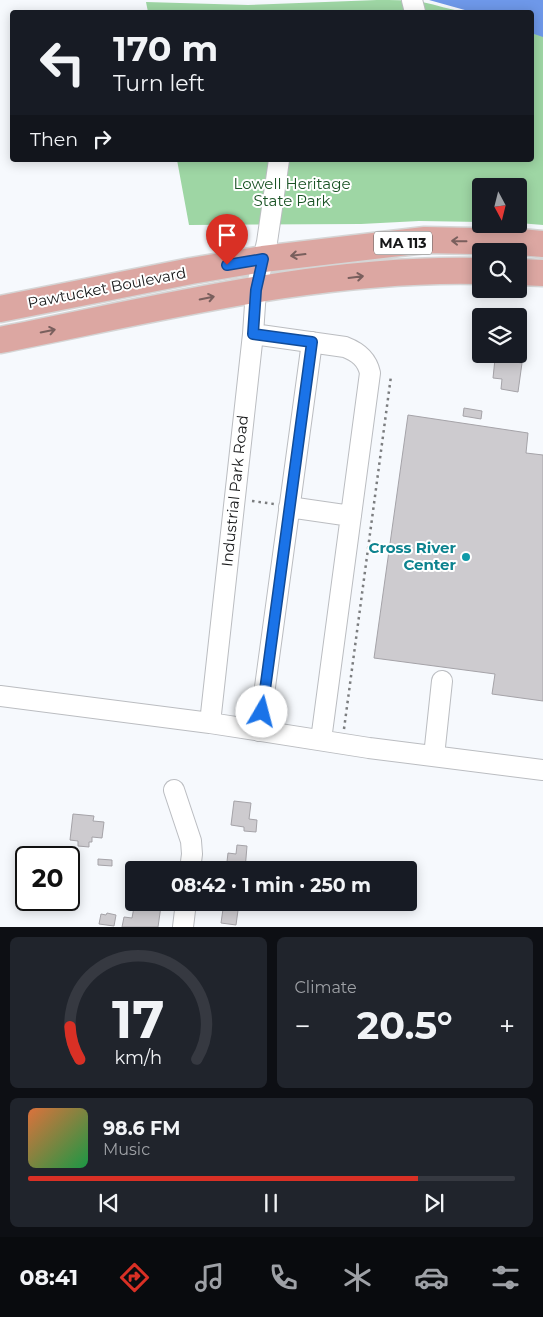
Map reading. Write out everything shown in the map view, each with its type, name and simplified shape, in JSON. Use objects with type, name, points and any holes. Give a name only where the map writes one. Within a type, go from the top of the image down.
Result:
[{"type":"main road","name":"Pawtucket Boulevard","points":[[0,309],[191,271],[263,259],[425,240],[543,244]]},
{"type":"main road","name":"Pawtucket Boulevard","points":[[0,340],[211,297],[256,290],[393,272],[472,271]]},
{"type":"main road","points":[[527,272],[543,273]]},
{"type":"street","name":"Industrial Park Road","points":[[210,723],[253,334],[256,290],[279,162]]},
{"type":"street","points":[[253,334],[345,347],[354,350],[361,356],[368,364],[370,373],[321,740]]},
{"type":"street","points":[[259,731],[312,342]]},
{"type":"street","points":[[289,506],[351,516]]},
{"type":"street","points":[[434,756],[442,681]]},
{"type":"street","points":[[0,696],[210,723],[543,770]]},
{"type":"street","points":[[174,790],[191,841],[191,861]]},
{"type":"street","points":[[183,927],[185,911]]},
{"type":"path","points":[[344,732],[391,376]]},
{"type":"path","points":[[248,500],[289,506]]},
{"type":"green space","points":[[405,0],[455,10],[148,10],[146,2],[248,5]]},
{"type":"green space","name":"Lowell Heritage State Park","points":[[534,28],[543,31],[543,225],[528,224],[528,178],[472,178],[472,222],[419,221],[361,224],[189,225],[177,162],[534,162]]},
{"type":"water","points":[[429,0],[543,0],[543,37],[534,34],[534,10],[465,10]]},
{"type":"building","points":[[495,363],[522,363],[518,392],[501,389],[502,379],[493,378]]},
{"type":"building","points":[[464,408],[482,411],[481,419],[463,416]]},
{"type":"building","name":"Cross River Center","points":[[408,415],[528,433],[526,453],[543,455],[543,701],[492,694],[495,674],[374,658]]},
{"type":"building","points":[[234,801],[251,803],[249,819],[257,820],[256,832],[244,831],[244,827],[231,825]]},
{"type":"building","points":[[73,814],[94,816],[93,821],[104,822],[102,838],[92,837],[89,847],[78,846],[78,841],[70,840]]},
{"type":"building","points":[[237,845],[247,846],[246,861],[227,861],[228,853],[236,854]]},
{"type":"building","points":[[98,859],[112,860],[112,866],[98,865]]},
{"type":"building","points":[[133,911],[160,911],[158,927],[122,927],[124,917],[132,918]]},
{"type":"building","points":[[223,911],[238,911],[236,925],[221,923]]},
{"type":"building","points":[[107,913],[116,915],[114,926],[99,924],[101,914],[106,915]]},
{"type":"place","name":"Cross River Center","points":[[466,557]]},
{"type":"route","points":[[227,265],[263,259],[256,290],[253,334],[312,342],[262,712]]}]
